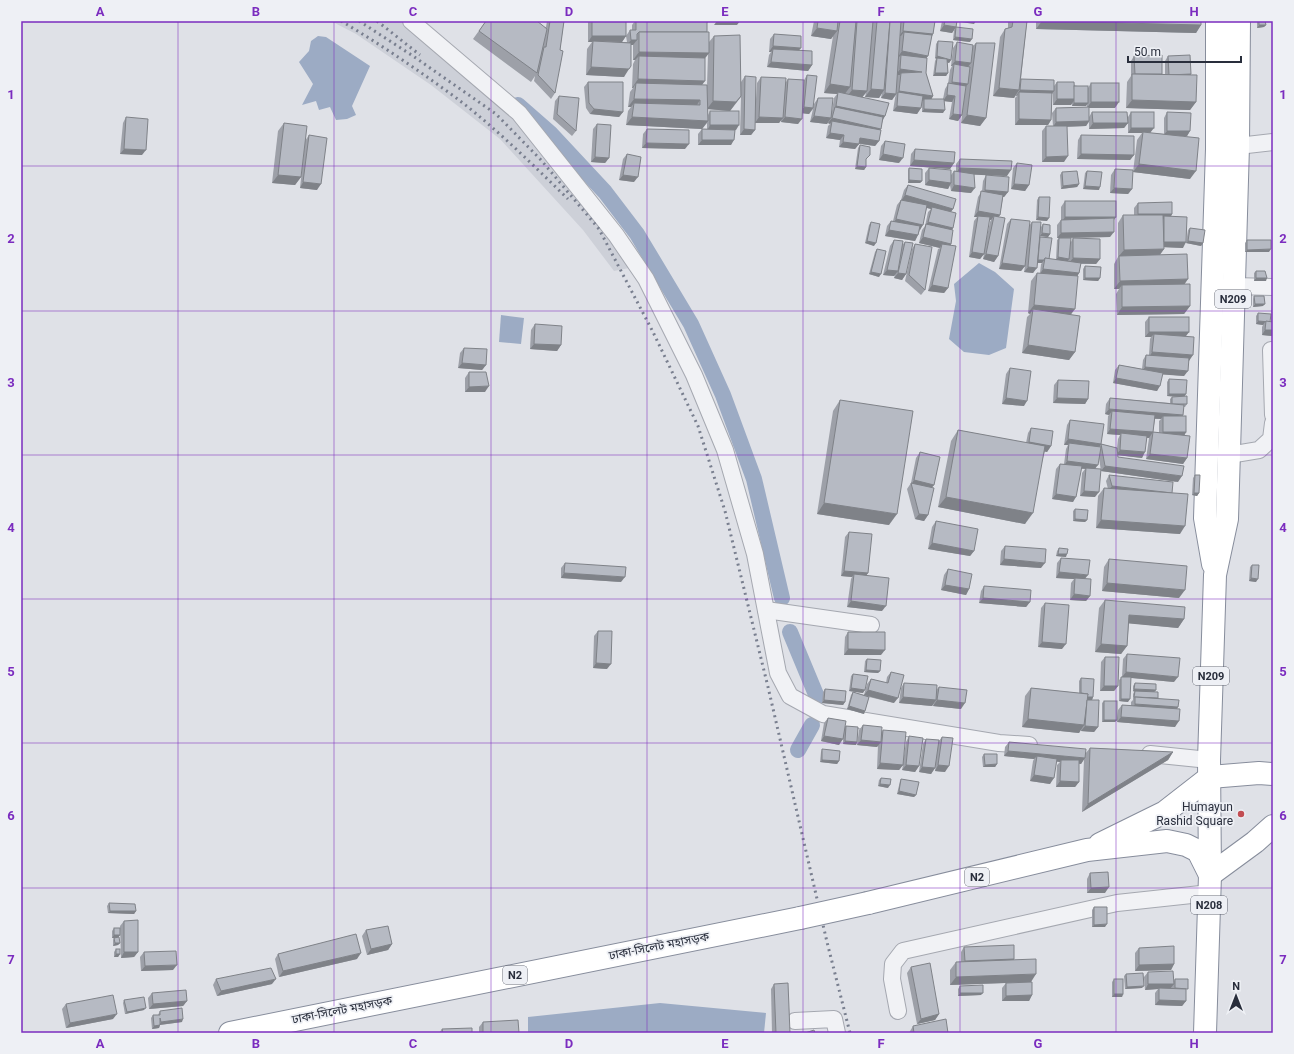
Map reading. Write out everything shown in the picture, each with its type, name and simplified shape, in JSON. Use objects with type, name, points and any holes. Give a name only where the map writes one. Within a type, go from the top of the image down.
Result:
[{"type":"highway","name":"N209","points":[[1215,575],[1205,518],[1216,149],[1217,21]]},
{"type":"highway","name":"N209","points":[[1209,768],[1215,575],[1227,519],[1238,146],[1239,21]]},
{"type":"highway","points":[[1209,768],[1273,774]]},
{"type":"highway","name":"ঢাকা-সিলেট মহাসড়ক","points":[[1087,850],[1165,812],[1209,768]]},
{"type":"highway","name":"N208","points":[[1205,1033],[1210,884],[1209,768]]},
{"type":"highway","points":[[1210,884],[1273,826]]},
{"type":"highway","name":"ঢাকা-সিলেট মহাসড়ক","points":[[230,1033],[800,918],[1087,850],[1167,842],[1186,845],[1198,851],[1210,884]]},
{"type":"street","points":[[411,21],[518,113],[616,235],[646,279],[694,375],[725,450],[755,554],[778,673],[790,696],[823,714],[999,743],[1046,746]]},
{"type":"street","points":[[1238,146],[1273,142]]},
{"type":"street","points":[[1234,286],[1273,287]]},
{"type":"street","points":[[1270,350],[1273,415]]},
{"type":"street","points":[[1229,454],[1259,450],[1271,439],[1273,423]]},
{"type":"street","points":[[766,610],[871,625]]},
{"type":"street","points":[[1133,752],[1209,768]]},
{"type":"street","points":[[898,1012],[892,979],[893,964],[903,951],[1117,903],[1210,884]]},
{"type":"street","points":[[795,1021],[834,1019],[837,1033]]},
{"type":"shaded area","points":[[331,21],[402,21],[474,79],[517,120],[601,223],[629,268],[614,271],[583,230],[500,139],[431,85],[356,34]]},
{"type":"water","points":[[318,36],[326,37],[370,66],[352,106],[356,115],[347,119],[336,120],[330,107],[319,110],[316,101],[302,105],[313,84],[299,62],[309,51],[311,41]]},
{"type":"water","points":[[979,263],[995,272],[1014,289],[1006,348],[989,355],[964,352],[949,339],[956,301],[954,284]]},
{"type":"water","points":[[501,315],[524,318],[521,344],[499,342]]},
{"type":"water","points":[[660,1003],[766,1013],[764,1033],[528,1033],[528,1017]]},
{"type":"building","points":[[486,21],[537,21],[547,29],[537,73],[479,31]]},
{"type":"building","points":[[550,21],[564,21],[560,50],[563,51],[555,93],[538,75],[544,47],[546,47]]},
{"type":"building","points":[[592,21],[626,21],[626,36],[592,36]]},
{"type":"building","points":[[636,21],[707,21],[707,32],[639,32],[637,34],[637,40],[631,40],[630,30],[636,30]]},
{"type":"building","points":[[818,21],[838,21],[837,31],[817,28]]},
{"type":"building","points":[[840,21],[856,21],[850,87],[830,84]]},
{"type":"building","points":[[857,21],[873,21],[867,91],[852,90]]},
{"type":"building","points":[[877,21],[890,21],[884,90],[871,89]]},
{"type":"building","points":[[890,21],[901,21],[896,94],[885,93]]},
{"type":"building","points":[[904,21],[935,21],[933,34],[903,31]]},
{"type":"building","points":[[945,21],[957,21],[956,27],[944,25]]},
{"type":"building","points":[[1013,21],[1027,21],[1019,90],[999,88],[1005,29],[1012,27]]},
{"type":"building","points":[[1042,21],[1201,21],[1201,25]]},
{"type":"building","points":[[1259,21],[1265,21],[1266,25],[1259,25]]},
{"type":"building","points":[[956,27],[973,29],[972,39],[955,37]]},
{"type":"building","points":[[639,32],[709,32],[709,53],[639,52]]},
{"type":"building","points":[[904,32],[932,35],[928,56],[902,51]]},
{"type":"building","points":[[774,34],[801,36],[801,48],[773,46]]},
{"type":"building","points":[[740,35],[741,96],[736,102],[713,101],[714,36]]},
{"type":"building","points":[[593,41],[631,43],[631,66],[629,69],[591,67]]},
{"type":"building","points":[[938,41],[953,42],[951,60],[937,56]]},
{"type":"building","points":[[957,42],[973,45],[971,63],[955,61]]},
{"type":"building","points":[[976,43],[995,43],[986,118],[967,115]]},
{"type":"building","points":[[773,49],[812,51],[812,65],[771,62]]},
{"type":"building","points":[[901,55],[927,58],[926,73],[933,96],[899,91],[901,73],[922,72],[900,69]]},
{"type":"building","points":[[1162,55],[1162,74],[1135,74],[1134,56]]},
{"type":"building","points":[[1190,55],[1191,74],[1169,75],[1168,56]]},
{"type":"building","points":[[639,56],[705,58],[705,81],[638,79]]},
{"type":"building","points":[[937,58],[947,59],[948,73],[935,73]]},
{"type":"building","points":[[954,64],[970,67],[968,84],[952,82]]},
{"type":"building","points":[[1132,74],[1197,75],[1196,102],[1132,100]]},
{"type":"building","points":[[807,75],[817,76],[813,108],[804,107]]},
{"type":"building","points":[[745,76],[756,77],[755,130],[744,129]]},
{"type":"building","points":[[761,77],[786,78],[783,118],[759,117]]},
{"type":"building","points":[[788,79],[804,80],[802,119],[785,117]]},
{"type":"building","points":[[1021,79],[1054,80],[1054,91],[1020,90]]},
{"type":"building","points":[[588,82],[623,82],[623,112],[594,109],[589,103]]},
{"type":"building","points":[[1057,82],[1074,82],[1075,99],[1057,99]]},
{"type":"building","points":[[636,83],[707,85],[708,121],[632,117],[634,103],[700,105],[700,100],[634,99]]},
{"type":"building","points":[[948,83],[966,86],[962,115],[953,114],[955,96],[947,95]]},
{"type":"building","points":[[1091,83],[1119,83],[1119,102],[1091,102]]},
{"type":"building","points":[[1074,86],[1088,86],[1088,103],[1074,103]]},
{"type":"building","points":[[838,92],[889,103],[885,116],[836,106]]},
{"type":"building","points":[[898,92],[923,96],[921,108],[897,106]]},
{"type":"building","points":[[1019,92],[1052,93],[1051,120],[1019,119]]},
{"type":"building","points":[[559,96],[579,98],[576,131],[557,114]]},
{"type":"building","points":[[818,98],[833,98],[831,118],[814,116]]},
{"type":"building","points":[[924,99],[944,99],[945,110],[924,109]]},
{"type":"building","points":[[835,107],[883,117],[881,129],[832,118]]},
{"type":"building","points":[[1089,107],[1089,121],[1056,122],[1056,108]]},
{"type":"building","points":[[710,111],[739,111],[739,125],[710,125]]},
{"type":"building","points":[[1092,112],[1127,112],[1128,123],[1093,123]]},
{"type":"building","points":[[1131,112],[1154,112],[1154,128],[1131,128]]},
{"type":"building","points":[[1167,112],[1191,113],[1190,131],[1167,131]]},
{"type":"building","points":[[126,117],[148,119],[146,150],[124,149]]},
{"type":"building","points":[[832,121],[881,130],[879,141],[860,138],[859,144],[843,142],[844,135],[830,133]]},
{"type":"building","points":[[284,123],[307,126],[301,177],[278,175]]},
{"type":"building","points":[[597,124],[611,125],[609,158],[595,157]]},
{"type":"building","points":[[1046,126],[1067,126],[1068,156],[1046,157]]},
{"type":"building","points":[[647,129],[689,130],[689,144],[646,143]]},
{"type":"building","points":[[702,129],[735,130],[734,140],[702,140]]},
{"type":"building","points":[[1143,132],[1199,138],[1196,171],[1139,164]]},
{"type":"building","points":[[309,135],[327,138],[321,184],[303,182]]},
{"type":"building","points":[[1081,135],[1134,136],[1134,155],[1081,154]]},
{"type":"building","points":[[885,141],[905,144],[903,158],[883,154]]},
{"type":"building","points":[[860,145],[870,147],[870,155],[866,159],[866,167],[857,166]]},
{"type":"building","points":[[915,149],[955,152],[954,163],[914,160]]},
{"type":"building","points":[[627,154],[641,157],[638,177],[623,175]]},
{"type":"building","points":[[960,159],[1012,161],[1011,170],[959,168]]},
{"type":"building","points":[[1017,163],[1032,165],[1029,185],[1014,184]]},
{"type":"building","points":[[909,168],[922,169],[922,181],[909,180]]},
{"type":"building","points":[[929,168],[951,170],[951,183],[929,180]]},
{"type":"building","points":[[1115,169],[1133,170],[1132,189],[1114,188]]},
{"type":"building","points":[[954,171],[974,174],[975,188],[954,185]]},
{"type":"building","points":[[1077,171],[1079,184],[1063,186],[1062,172]]},
{"type":"building","points":[[1087,171],[1102,172],[1100,187],[1085,186]]},
{"type":"building","points":[[986,175],[1009,177],[1008,192],[985,190]]},
{"type":"building","points":[[908,185],[956,199],[953,209],[905,195]]},
{"type":"building","points":[[981,191],[1003,195],[1000,215],[978,211]]},
{"type":"building","points":[[1039,197],[1050,197],[1049,218],[1038,217]]},
{"type":"building","points":[[901,200],[927,205],[923,225],[896,219]]},
{"type":"building","points":[[1065,201],[1116,201],[1116,217],[1065,217]]},
{"type":"building","points":[[1172,202],[1172,214],[1138,214],[1138,203]]},
{"type":"building","points":[[932,207],[956,213],[953,228],[928,222]]},
{"type":"building","points":[[1123,215],[1163,215],[1164,249],[1124,250]]},
{"type":"building","points":[[978,216],[990,217],[984,254],[972,252]]},
{"type":"building","points":[[994,216],[1005,218],[998,256],[986,254]]},
{"type":"building","points":[[1164,216],[1187,217],[1186,242],[1164,242]]},
{"type":"building","points":[[1114,218],[1114,232],[1061,233],[1061,220]]},
{"type":"building","points":[[1011,219],[1030,221],[1025,266],[1002,263]]},
{"type":"building","points":[[891,221],[920,226],[918,235],[889,230]]},
{"type":"building","points":[[871,222],[880,224],[876,243],[867,241]]},
{"type":"building","points":[[1032,222],[1041,222],[1037,268],[1028,267]]},
{"type":"building","points":[[926,224],[953,230],[951,244],[923,237]]},
{"type":"building","points":[[1043,224],[1050,225],[1050,234],[1042,233]]},
{"type":"building","points":[[1190,228],[1205,230],[1203,243],[1188,241]]},
{"type":"building","points":[[1040,237],[1052,238],[1049,259],[1045,258],[1044,260],[1038,260]]},
{"type":"building","points":[[1059,238],[1071,238],[1069,259],[1058,257]]},
{"type":"building","points":[[1073,238],[1100,239],[1100,259],[1073,258]]},
{"type":"building","points":[[894,240],[903,241],[898,271],[887,270]]},
{"type":"building","points":[[1247,240],[1271,240],[1271,249],[1247,250]]},
{"type":"building","points":[[905,242],[913,243],[906,274],[898,273]]},
{"type":"building","points":[[915,244],[932,247],[925,290],[909,275]]},
{"type":"building","points":[[942,244],[956,246],[948,288],[932,285]]},
{"type":"building","points":[[877,249],[886,251],[881,274],[871,272]]},
{"type":"building","points":[[1187,254],[1188,279],[1120,281],[1119,256]]},
{"type":"building","points":[[1045,258],[1081,263],[1079,273],[1043,269]]},
{"type":"building","points":[[1085,266],[1101,267],[1100,278],[1085,278]]},
{"type":"building","points":[[1256,271],[1265,271],[1267,278],[1256,278]]},
{"type":"building","points":[[1037,273],[1078,276],[1075,309],[1034,305]]},
{"type":"building","points":[[1190,284],[1190,306],[1122,307],[1122,285]]},
{"type":"building","points":[[1254,296],[1264,296],[1265,304],[1255,304]]},
{"type":"building","points":[[1033,309],[1080,316],[1075,352],[1028,345]]},
{"type":"building","points":[[1258,313],[1271,314],[1270,322],[1258,321]]},
{"type":"building","points":[[1149,317],[1189,317],[1189,332],[1149,332]]},
{"type":"building","points":[[1266,321],[1273,322],[1273,330],[1265,330]]},
{"type":"building","points":[[535,324],[562,326],[561,345],[534,344]]},
{"type":"building","points":[[1154,334],[1194,337],[1193,355],[1152,352]]},
{"type":"building","points":[[464,348],[487,349],[486,365],[462,363]]},
{"type":"building","points":[[1146,355],[1189,358],[1188,371],[1145,367]]},
{"type":"building","points":[[1119,365],[1163,373],[1160,386],[1116,378]]},
{"type":"building","points":[[1010,368],[1031,371],[1027,401],[1006,398]]},
{"type":"building","points":[[469,372],[486,372],[489,386],[469,387]]},
{"type":"building","points":[[1169,379],[1187,380],[1186,394],[1169,394]]},
{"type":"building","points":[[1058,380],[1089,381],[1088,399],[1057,398]]},
{"type":"building","points":[[1187,396],[1187,404],[1172,404],[1172,397]]},
{"type":"building","points":[[1110,398],[1184,405],[1183,415],[1109,409]]},
{"type":"building","points":[[840,400],[913,411],[897,514],[824,503]]},
{"type":"building","points":[[1112,411],[1155,415],[1153,432],[1110,429]]},
{"type":"building","points":[[1163,416],[1186,416],[1186,432],[1163,432]]},
{"type":"building","points":[[1070,420],[1104,424],[1101,444],[1068,439]]},
{"type":"building","points":[[1031,428],[1053,431],[1051,446],[1029,442]]},
{"type":"building","points":[[958,430],[1045,446],[1033,513],[946,497]]},
{"type":"building","points":[[1153,432],[1190,436],[1187,458],[1150,454]]},
{"type":"building","points":[[1121,433],[1147,436],[1145,452],[1120,450]]},
{"type":"building","points":[[1069,443],[1101,447],[1098,465],[1067,461]]},
{"type":"building","points":[[1101,444],[1117,448],[1118,457],[1184,466],[1182,476],[1105,466]]},
{"type":"building","points":[[920,452],[940,457],[934,485],[914,480]]},
{"type":"building","points":[[1060,464],[1082,466],[1076,497],[1056,494]]},
{"type":"building","points":[[1086,468],[1101,469],[1099,492],[1084,491]]},
{"type":"building","points":[[1109,475],[1173,482],[1172,493],[1112,486]]},
{"type":"building","points":[[1195,475],[1200,475],[1199,493],[1194,493]]},
{"type":"building","points":[[911,483],[934,488],[928,515],[919,514]]},
{"type":"building","points":[[1104,488],[1188,494],[1185,526],[1101,520]]},
{"type":"building","points":[[1075,509],[1088,510],[1087,520],[1075,519]]},
{"type":"building","points":[[936,521],[978,529],[974,551],[932,543]]},
{"type":"building","points":[[849,532],[872,534],[868,573],[844,571]]},
{"type":"building","points":[[1005,546],[1046,549],[1045,563],[1004,559]]},
{"type":"building","points":[[1059,548],[1068,549],[1067,554],[1058,554]]},
{"type":"building","points":[[1061,558],[1090,560],[1088,575],[1059,572]]},
{"type":"building","points":[[1109,559],[1187,566],[1185,590],[1107,583]]},
{"type":"building","points":[[565,563],[626,567],[625,577],[564,573]]},
{"type":"building","points":[[1252,565],[1259,565],[1258,579],[1251,578]]},
{"type":"building","points":[[948,569],[972,574],[969,589],[945,585]]},
{"type":"building","points":[[854,574],[889,578],[886,606],[851,601]]},
{"type":"building","points":[[1075,578],[1091,579],[1090,596],[1074,594]]},
{"type":"building","points":[[984,586],[1031,590],[1030,602],[983,598]]},
{"type":"building","points":[[1105,600],[1185,607],[1184,619],[1129,615],[1127,646],[1101,644]]},
{"type":"building","points":[[1045,603],[1069,605],[1066,644],[1042,642]]},
{"type":"building","points":[[598,631],[612,631],[611,664],[596,663]]},
{"type":"building","points":[[848,632],[885,632],[885,650],[848,649]]},
{"type":"building","points":[[1127,654],[1180,658],[1178,677],[1126,672]]},
{"type":"building","points":[[1105,657],[1119,657],[1118,686],[1104,686]]},
{"type":"building","points":[[867,659],[881,660],[880,671],[866,670]]},
{"type":"building","points":[[891,672],[904,675],[898,698],[868,690],[871,679],[888,683]]},
{"type":"building","points":[[853,674],[868,676],[865,690],[851,688]]},
{"type":"building","points":[[1121,677],[1131,677],[1130,699],[1121,699]]},
{"type":"building","points":[[1081,678],[1094,679],[1093,697],[1087,697],[1088,694],[1081,693]]},
{"type":"building","points":[[904,683],[937,685],[936,700],[903,697]]},
{"type":"building","points":[[1135,683],[1156,684],[1156,690],[1134,689]]},
{"type":"building","points":[[939,687],[967,690],[965,703],[937,700]]},
{"type":"building","points":[[1031,688],[1088,694],[1084,725],[1028,719]]},
{"type":"building","points":[[825,689],[846,691],[845,702],[824,700]]},
{"type":"building","points":[[1135,691],[1158,692],[1158,698],[1134,697]]},
{"type":"building","points":[[853,692],[869,697],[865,711],[849,706]]},
{"type":"building","points":[[1135,697],[1179,700],[1178,707],[1135,704]]},
{"type":"building","points":[[1087,700],[1099,700],[1098,727],[1085,726]]},
{"type":"building","points":[[1104,701],[1117,701],[1117,720],[1104,720]]},
{"type":"building","points":[[1122,705],[1180,709],[1179,721],[1121,717]]},
{"type":"building","points":[[828,718],[846,721],[843,739],[824,736]]},
{"type":"building","points":[[863,725],[882,727],[881,742],[861,740]]},
{"type":"building","points":[[846,726],[858,727],[857,742],[845,741]]},
{"type":"building","points":[[883,730],[906,732],[903,765],[880,763]]},
{"type":"building","points":[[909,736],[923,738],[919,766],[906,765]]},
{"type":"building","points":[[942,737],[953,738],[949,766],[938,765]]},
{"type":"building","points":[[926,739],[939,740],[935,768],[922,767]]},
{"type":"building","points":[[1009,742],[1086,749],[1085,758],[1008,751]]},
{"type":"building","points":[[1090,748],[1173,752],[1088,804]]},
{"type":"building","points":[[822,749],[840,751],[839,761],[822,760]]},
{"type":"building","points":[[984,754],[997,754],[997,764],[985,765]]},
{"type":"building","points":[[1037,756],[1057,759],[1054,778],[1034,775]]},
{"type":"building","points":[[1061,760],[1079,760],[1079,782],[1060,781]]},
{"type":"building","points":[[881,778],[891,779],[890,785],[880,784]]},
{"type":"building","points":[[901,779],[919,782],[916,795],[899,791]]},
{"type":"building","points":[[1108,872],[1109,887],[1091,888],[1090,873]]},
{"type":"building","points":[[109,903],[135,904],[136,911],[110,911]]},
{"type":"building","points":[[1094,907],[1107,907],[1107,924],[1094,925]]},
{"type":"building","points":[[138,920],[138,952],[124,952],[124,921]]},
{"type":"building","points":[[388,926],[392,944],[371,949],[366,930]]},
{"type":"building","points":[[114,928],[120,928],[120,935],[114,935]]},
{"type":"building","points":[[356,934],[361,953],[283,971],[278,954]]},
{"type":"building","points":[[119,937],[120,943],[115,943],[114,938]]},
{"type":"building","points":[[1014,945],[1014,959],[965,961],[964,947]]},
{"type":"building","points":[[1174,946],[1174,964],[1139,965],[1139,948]]},
{"type":"building","points":[[116,949],[120,949],[120,954],[116,954]]},
{"type":"building","points":[[176,951],[177,965],[145,966],[144,952]]},
{"type":"building","points":[[1036,959],[1036,974],[956,977],[956,962]]},
{"type":"building","points":[[930,963],[939,1014],[921,1019],[911,967]]},
{"type":"building","points":[[271,968],[276,979],[221,991],[216,979]]},
{"type":"building","points":[[1173,971],[1174,984],[1148,984],[1148,972]]},
{"type":"building","points":[[1143,973],[1144,986],[1127,987],[1126,974]]},
{"type":"building","points":[[1114,979],[1123,979],[1123,994],[1114,994]]},
{"type":"building","points":[[1175,979],[1188,979],[1188,989],[1175,988]]},
{"type":"building","points":[[1032,982],[1032,995],[1006,996],[1006,983]]},
{"type":"building","points":[[788,983],[790,1033],[776,1033],[774,984]]},
{"type":"building","points":[[983,985],[983,993],[960,993],[960,986]]},
{"type":"building","points":[[1159,988],[1186,989],[1186,1001],[1159,1000]]},
{"type":"building","points":[[186,990],[187,1001],[153,1004],[152,993]]},
{"type":"building","points":[[113,995],[117,1014],[70,1023],[66,1004]]},
{"type":"building","points":[[144,997],[146,1008],[127,1012],[124,1000]]},
{"type":"building","points":[[182,1008],[183,1019],[161,1022],[160,1018],[160,1025],[154,1026],[153,1015],[160,1015],[160,1011]]},
{"type":"building","points":[[946,1019],[948,1033],[914,1033],[913,1026]]},
{"type":"building","points":[[518,1020],[519,1033],[483,1033],[483,1022]]},
{"type":"building","points":[[472,1028],[472,1033],[443,1033],[442,1029]]},
{"type":"building","points":[[814,1030],[815,1033],[805,1033]]},
{"type":"waterway","points":[[518,105],[550,133],[605,192],[637,234],[691,324],[723,395],[754,479],[782,598]]},
{"type":"waterway","points":[[790,632],[817,697]]},
{"type":"waterway","points":[[798,750],[812,725]]},
{"type":"railway","points":[[341,21],[413,67],[455,97],[513,146],[568,199]]},
{"type":"railway","points":[[359,21],[413,56],[496,114],[541,160],[599,229],[653,332],[698,426],[725,511],[850,1033]]},
{"type":"railway","points":[[377,21],[420,55]]},
{"type":"place","name":"Humayun Rashid Square","points":[[1241,814]]}]
